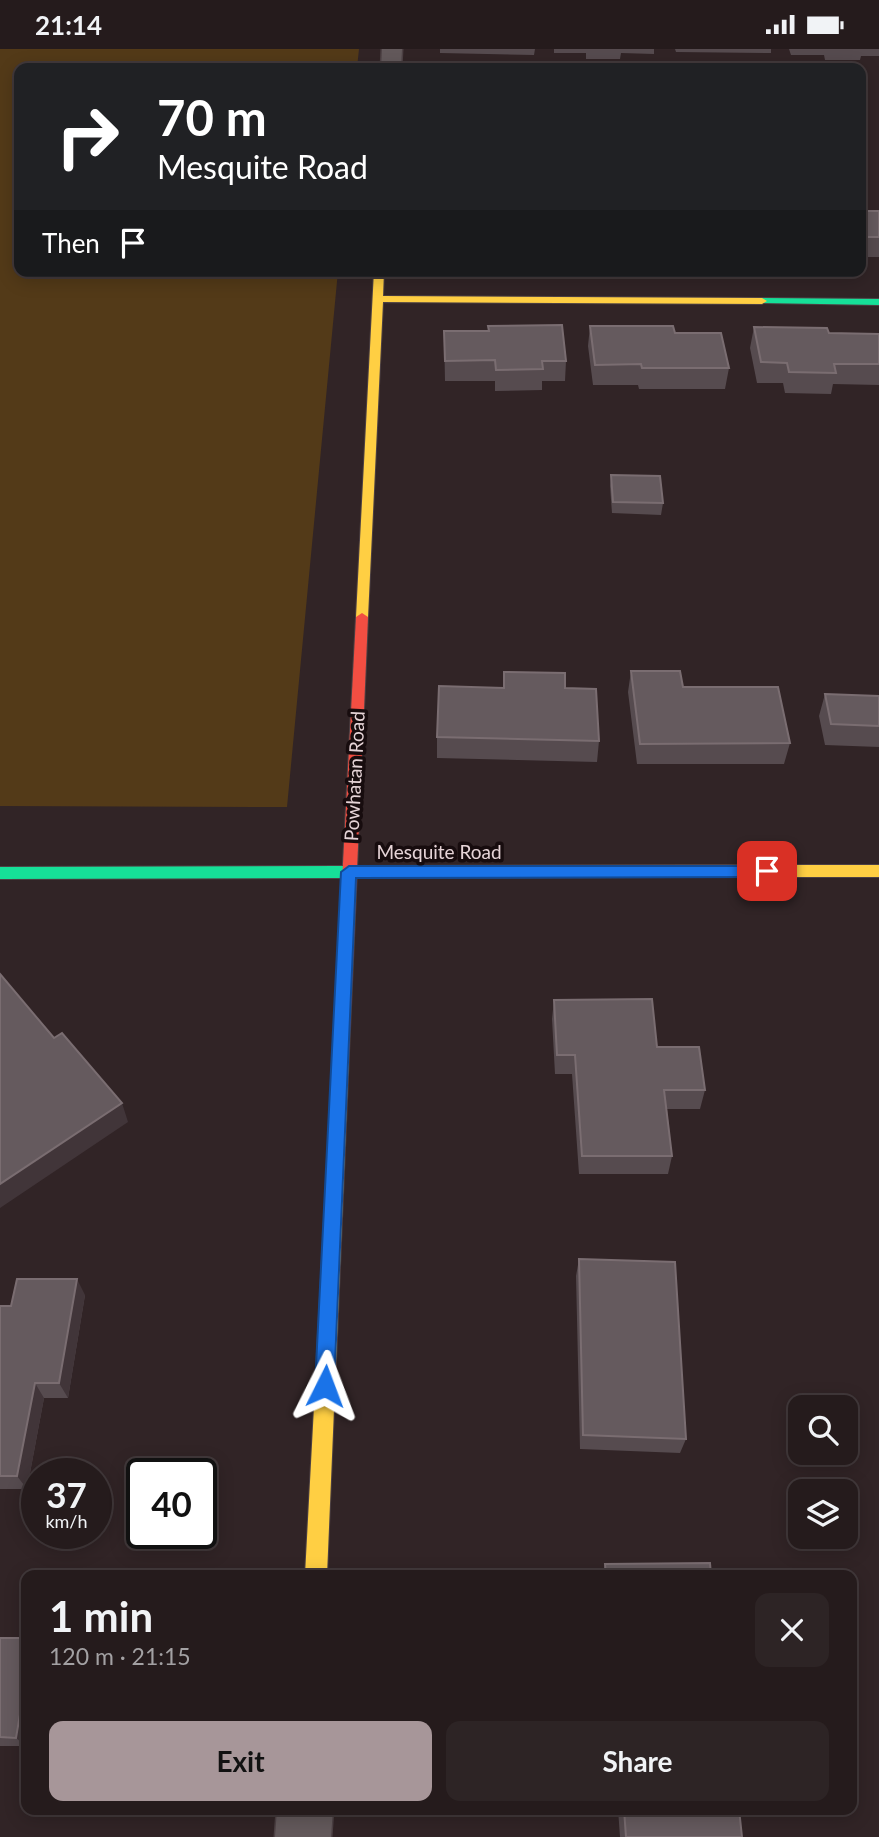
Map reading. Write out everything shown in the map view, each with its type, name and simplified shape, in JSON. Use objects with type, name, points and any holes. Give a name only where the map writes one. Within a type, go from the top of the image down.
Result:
[{"type":"street","name":"Powhatan Road","points":[[316,1570],[379,277]]},
{"type":"street","points":[[378,299],[879,302]]},
{"type":"street","name":"Mesquite Road","points":[[0,873],[879,871]]},
{"type":"street","points":[[303,1837],[305,1815]]},
{"type":"shaded area","points":[[0,49],[359,49],[358,63],[14,63],[14,277],[337,277],[287,807],[0,806]]},
{"type":"building","points":[[866,211],[879,211],[879,237],[866,237]]},
{"type":"building","points":[[562,325],[566,361],[542,361],[543,369],[496,370],[495,360],[445,361],[444,331],[489,331],[488,326]]},
{"type":"building","points":[[590,326],[673,326],[675,333],[721,333],[729,368],[595,365]]},
{"type":"building","points":[[754,327],[827,328],[829,333],[879,334],[879,364],[834,364],[836,373],[789,372],[787,363],[761,362]]},
{"type":"building","points":[[611,475],[660,476],[663,503],[613,502]]},
{"type":"building","points":[[631,671],[680,671],[683,687],[778,687],[790,743],[640,744]]},
{"type":"building","points":[[504,672],[565,673],[565,688],[596,689],[599,741],[437,737],[439,686],[504,688]]},
{"type":"building","points":[[825,694],[879,696],[879,726],[831,724]]},
{"type":"building","points":[[0,974],[54,1038],[62,1033],[122,1103],[0,1184]]},
{"type":"building","points":[[652,999],[657,1047],[699,1047],[705,1090],[664,1090],[672,1156],[582,1156],[575,1055],[557,1055],[554,1000]]},
{"type":"building","points":[[579,1259],[675,1262],[686,1439],[583,1435]]},
{"type":"building","points":[[17,1279],[77,1279],[59,1383],[35,1383],[17,1476],[0,1476],[0,1306],[11,1306]]},
{"type":"building","points":[[710,1563],[711,1570],[606,1570],[605,1564]]},
{"type":"building","points":[[0,1638],[21,1638],[21,1708],[16,1738],[0,1737]]},
{"type":"building","points":[[624,1815],[740,1815],[742,1837],[626,1837]]},
{"type":"traffic: fast","points":[[762,301],[879,302]]},
{"type":"traffic: fast","points":[[0,873],[688,871]]},
{"type":"traffic: slow","points":[[362,617],[379,277]]},
{"type":"traffic: slow","points":[[378,299],[762,301]]},
{"type":"traffic: slow","points":[[688,871],[879,871]]},
{"type":"traffic: slow","points":[[316,1570],[341,1053]]},
{"type":"traffic: jam","points":[[341,1053],[362,617]]},
{"type":"route","points":[[325,1386],[349,872],[767,871]]}]
